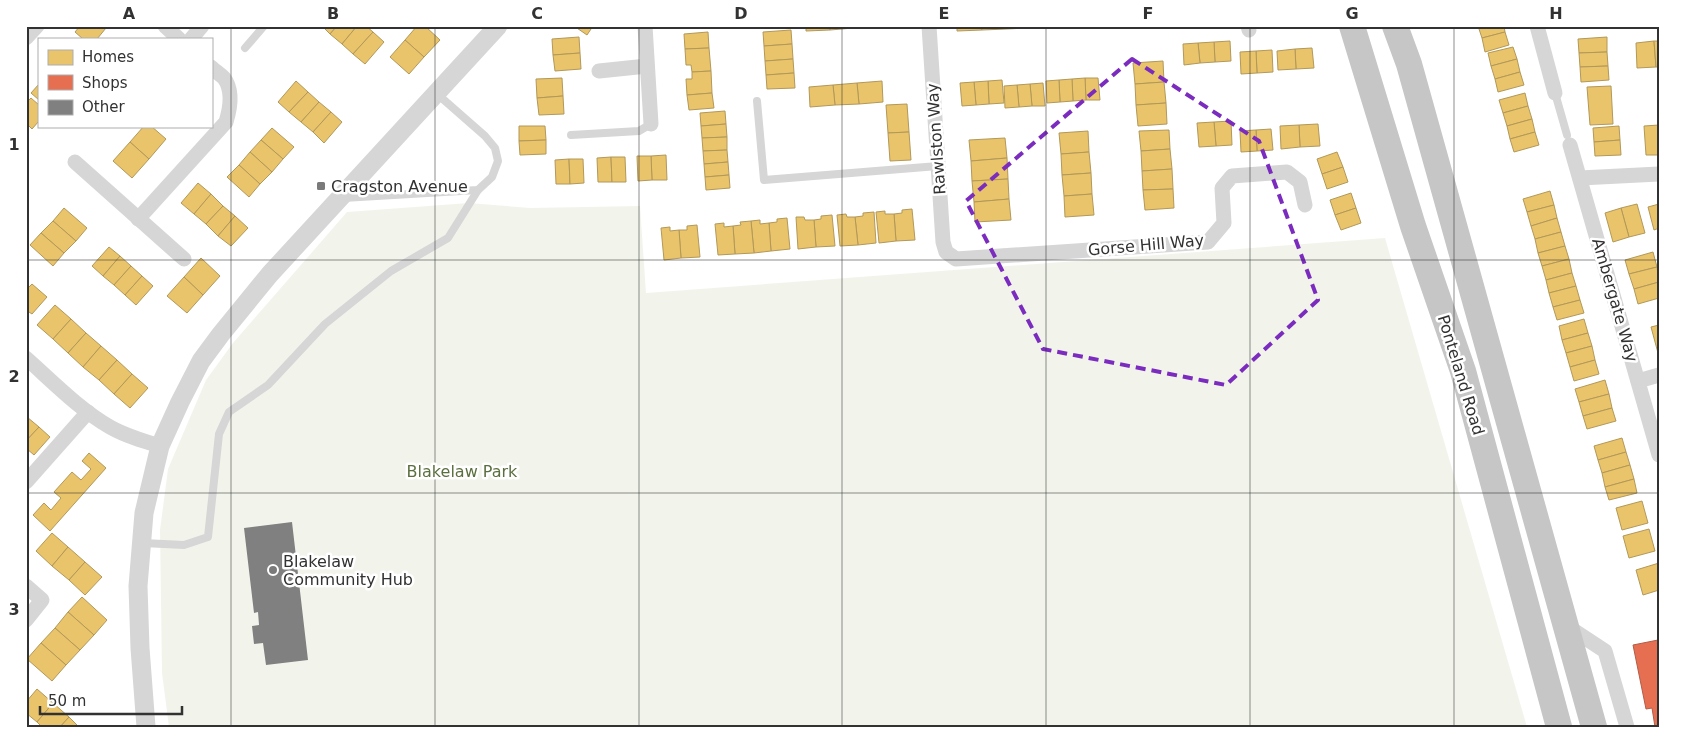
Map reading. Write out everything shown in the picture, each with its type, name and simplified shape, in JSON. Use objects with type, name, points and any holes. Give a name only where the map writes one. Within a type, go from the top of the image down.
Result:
[{"type":"highway","name":"Ponteland Road","points":[[1352,26],[1413,226],[1462,371],[1559,727]]},
{"type":"highway","name":"Ponteland Road","points":[[1395,26],[1408,64],[1594,727]]},
{"type":"street","points":[[26,38],[37,26]]},
{"type":"street","points":[[165,26],[178,38]]},
{"type":"street","points":[[192,38],[202,26]]},
{"type":"street","points":[[146,727],[140,648],[138,586],[144,513],[160,446],[180,402],[201,361],[270,274],[498,26]]},
{"type":"street","points":[[645,26],[651,124]]},
{"type":"street","name":"Rawlston Way","points":[[929,26],[943,242],[946,252]]},
{"type":"street","name":"Ambergate Way","points":[[1537,26],[1556,93]]},
{"type":"street","points":[[598,70],[648,66]]},
{"type":"street","points":[[138,219],[226,122],[230,107],[227,86],[225,79],[212,68]]},
{"type":"street","name":"Ambergate Way","points":[[1568,140],[1659,455]]},
{"type":"street","points":[[75,162],[184,259]]},
{"type":"street","name":"Gorse Hill Way","points":[[946,252],[956,259],[1208,242],[1224,223],[1222,188],[1232,176],[1288,172],[1300,182],[1305,205]]},
{"type":"street","points":[[1580,178],[1659,174]]},
{"type":"street","points":[[26,358],[88,412],[111,427],[160,446]]},
{"type":"street","points":[[1638,381],[1659,375]]},
{"type":"street","points":[[26,482],[88,412]]},
{"type":"street","points":[[26,586],[42,600],[26,620]]},
{"type":"street","points":[[1567,626],[1606,651],[1627,727]]},
{"type":"lane","points":[[245,48],[264,26]]},
{"type":"lane","points":[[141,542],[184,545],[198,542],[208,537],[219,434],[229,412],[268,385],[325,324],[391,271],[448,238],[478,190],[492,178],[498,161],[495,148],[486,136],[436,93]]},
{"type":"lane","name":"Ambergate Way","points":[[1556,93],[1568,140]]},
{"type":"lane","points":[[758,101],[764,180],[938,166]]},
{"type":"lane","points":[[571,135],[639,130],[651,124]]},
{"type":"lane","points":[[339,198],[478,190]]},
{"type":"highlighted area","points":[[1132,59],[1259,141],[1318,300],[1226,385],[1043,349],[966,201]]},
{"type":"green space","name":"Blakelaw Park","points":[[469,203],[530,208],[640,206],[646,293],[1385,238],[1527,727],[169,727],[162,673],[160,530],[168,469],[206,380],[233,343],[347,212]]},
{"type":"building: Homes","points":[[80,26],[104,26],[106,28],[98,38],[82,38],[75,32]]},
{"type":"building: Homes","points":[[322,26],[337,26],[330,34]]},
{"type":"building: Homes","points":[[337,26],[357,26],[342,44],[330,34]]},
{"type":"building: Homes","points":[[357,26],[366,26],[373,32],[353,54],[342,44]]},
{"type":"building: Homes","points":[[417,26],[425,26],[440,40],[424,57],[405,40]]},
{"type":"building: Homes","points":[[574,26],[593,26],[587,35]]},
{"type":"building: Homes","points":[[806,26],[830,26],[830,30],[806,31]]},
{"type":"building: Homes","points":[[830,26],[853,26],[853,28],[830,30]]},
{"type":"building: Homes","points":[[957,26],[981,26],[982,30],[957,31]]},
{"type":"building: Homes","points":[[981,26],[1006,26],[1006,29],[982,30]]},
{"type":"building: Homes","points":[[1006,26],[1028,26],[1028,28],[1006,29]]},
{"type":"building: Homes","points":[[1478,26],[1504,26],[1505,32],[1482,38]]},
{"type":"building: Homes","points":[[791,30],[792,44],[764,46],[763,32]]},
{"type":"building: Homes","points":[[373,32],[384,42],[365,64],[353,54]]},
{"type":"building: Homes","points":[[708,32],[709,48],[685,49],[684,34]]},
{"type":"building: Homes","points":[[1505,32],[1509,45],[1485,52],[1482,38]]},
{"type":"building: Homes","points":[[579,37],[580,53],[553,55],[552,39]]},
{"type":"building: Homes","points":[[1607,37],[1607,52],[1579,53],[1578,39]]},
{"type":"building: Homes","points":[[405,40],[424,57],[409,74],[390,57]]},
{"type":"building: Homes","points":[[1230,41],[1231,61],[1215,62],[1214,42]]},
{"type":"building: Homes","points":[[1654,41],[1656,67],[1637,68],[1636,43]]},
{"type":"building: Homes","points":[[1654,41],[1659,41],[1659,67],[1656,67]]},
{"type":"building: Homes","points":[[1214,42],[1215,62],[1200,63],[1198,43]]},
{"type":"building: Homes","points":[[1198,43],[1200,63],[1184,65],[1183,44]]},
{"type":"building: Homes","points":[[792,44],[793,59],[765,61],[764,46]]},
{"type":"building: Homes","points":[[1513,47],[1517,59],[1491,66],[1488,53]]},
{"type":"building: Homes","points":[[709,48],[711,71],[692,72],[691,65],[686,65],[685,49]]},
{"type":"building: Homes","points":[[1312,48],[1314,68],[1296,69],[1295,49]]},
{"type":"building: Homes","points":[[1295,49],[1296,69],[1278,70],[1277,51]]},
{"type":"building: Homes","points":[[1272,50],[1273,72],[1257,73],[1256,51]]},
{"type":"building: Homes","points":[[1256,51],[1257,73],[1241,74],[1240,52]]},
{"type":"building: Homes","points":[[1607,52],[1608,66],[1580,67],[1579,53]]},
{"type":"building: Homes","points":[[580,53],[581,69],[555,71],[553,55]]},
{"type":"building: Homes","points":[[793,59],[794,73],[766,75],[765,61]]},
{"type":"building: Homes","points":[[1517,59],[1520,72],[1495,79],[1491,66]]},
{"type":"building: Homes","points":[[1163,61],[1164,82],[1135,84],[1133,63]]},
{"type":"building: Homes","points":[[1608,66],[1609,80],[1581,82],[1580,67]]},
{"type":"building: Homes","points":[[711,71],[712,93],[687,95],[686,79],[692,79],[692,72]]},
{"type":"building: Homes","points":[[1520,72],[1524,85],[1498,92],[1495,79]]},
{"type":"building: Homes","points":[[794,73],[795,88],[767,89],[766,75]]},
{"type":"building: Homes","points":[[562,78],[563,96],[537,98],[536,79]]},
{"type":"building: Homes","points":[[1085,78],[1098,78],[1100,100],[1086,100]]},
{"type":"building: Homes","points":[[1085,78],[1086,100],[1073,101],[1072,79]]},
{"type":"building: Homes","points":[[1072,79],[1073,101],[1060,102],[1059,80]]},
{"type":"building: Homes","points":[[1002,80],[1004,103],[989,104],[988,81]]},
{"type":"building: Homes","points":[[1059,80],[1060,102],[1047,103],[1046,81]]},
{"type":"building: Homes","points":[[296,81],[308,92],[289,112],[278,102]]},
{"type":"building: Homes","points":[[882,81],[883,102],[859,104],[857,83]]},
{"type":"building: Homes","points":[[988,81],[989,104],[976,105],[974,82]]},
{"type":"building: Homes","points":[[974,82],[976,105],[962,106],[960,83]]},
{"type":"building: Homes","points":[[1164,82],[1166,103],[1136,105],[1135,84]]},
{"type":"building: Homes","points":[[857,83],[859,104],[835,105],[833,85]]},
{"type":"building: Homes","points":[[1043,83],[1045,106],[1032,106],[1030,84]]},
{"type":"building: Homes","points":[[1030,84],[1032,106],[1019,107],[1017,85]]},
{"type":"building: Homes","points":[[38,85],[38,99],[31,93]]},
{"type":"building: Homes","points":[[833,85],[835,105],[810,107],[809,87]]},
{"type":"building: Homes","points":[[1017,85],[1019,107],[1005,108],[1004,86]]},
{"type":"building: Homes","points":[[1611,86],[1613,124],[1590,125],[1587,87]]},
{"type":"building: Homes","points":[[308,92],[319,102],[301,122],[289,112]]},
{"type":"building: Homes","points":[[712,93],[714,108],[689,110],[687,95]]},
{"type":"building: Homes","points":[[1525,93],[1528,106],[1503,113],[1499,100]]},
{"type":"building: Homes","points":[[563,96],[564,114],[539,115],[537,98]]},
{"type":"building: Homes","points":[[31,98],[38,104],[38,122],[32,129],[26,123],[26,103]]},
{"type":"building: Homes","points":[[319,102],[331,112],[313,132],[301,122]]},
{"type":"building: Homes","points":[[1166,103],[1167,124],[1138,126],[1136,105]]},
{"type":"building: Homes","points":[[907,104],[909,132],[888,133],[886,105]]},
{"type":"building: Homes","points":[[1528,106],[1532,119],[1507,126],[1503,113]]},
{"type":"building: Homes","points":[[725,111],[726,124],[701,126],[700,113]]},
{"type":"building: Homes","points":[[331,112],[342,122],[324,143],[313,132]]},
{"type":"building: Homes","points":[[1532,119],[1535,132],[1510,139],[1507,126]]},
{"type":"building: Homes","points":[[1231,121],[1232,145],[1216,146],[1214,122]]},
{"type":"building: Homes","points":[[1214,122],[1216,146],[1199,147],[1197,123]]},
{"type":"building: Homes","points":[[726,124],[727,137],[702,138],[701,126]]},
{"type":"building: Homes","points":[[1318,124],[1320,146],[1300,147],[1299,125]]},
{"type":"building: Homes","points":[[1299,125],[1300,147],[1281,149],[1280,126]]},
{"type":"building: Homes","points":[[1659,125],[1659,155],[1646,155],[1644,126]]},
{"type":"building: Homes","points":[[519,126],[545,126],[546,140],[519,141]]},
{"type":"building: Homes","points":[[1619,126],[1620,140],[1594,142],[1593,128]]},
{"type":"building: Homes","points":[[142,128],[153,128],[166,139],[149,159],[130,142]]},
{"type":"building: Homes","points":[[272,128],[294,147],[283,159],[261,140]]},
{"type":"building: Homes","points":[[1271,129],[1273,150],[1257,151],[1256,130]]},
{"type":"building: Homes","points":[[1169,130],[1170,149],[1141,151],[1139,131]]},
{"type":"building: Homes","points":[[1256,130],[1257,151],[1241,152],[1240,131]]},
{"type":"building: Homes","points":[[1088,131],[1089,152],[1061,154],[1059,133]]},
{"type":"building: Homes","points":[[909,132],[911,160],[890,161],[888,133]]},
{"type":"building: Homes","points":[[1535,132],[1539,145],[1514,152],[1510,139]]},
{"type":"building: Homes","points":[[727,137],[727,150],[703,151],[702,138]]},
{"type":"building: Homes","points":[[1005,138],[1007,158],[971,161],[969,140]]},
{"type":"building: Homes","points":[[261,140],[283,159],[272,172],[250,152]]},
{"type":"building: Homes","points":[[546,140],[546,154],[520,155],[519,141]]},
{"type":"building: Homes","points":[[1620,140],[1621,155],[1595,156],[1594,142]]},
{"type":"building: Homes","points":[[130,142],[149,159],[132,178],[113,161]]},
{"type":"building: Homes","points":[[1170,149],[1172,169],[1142,171],[1141,151]]},
{"type":"building: Homes","points":[[727,150],[728,162],[704,164],[703,151]]},
{"type":"building: Homes","points":[[250,152],[272,172],[260,184],[239,165]]},
{"type":"building: Homes","points":[[1089,152],[1091,173],[1062,175],[1061,154]]},
{"type":"building: Homes","points":[[1337,152],[1343,167],[1322,174],[1317,159]]},
{"type":"building: Homes","points":[[666,155],[667,180],[652,180],[651,156]]},
{"type":"building: Homes","points":[[637,156],[651,156],[652,180],[638,181]]},
{"type":"building: Homes","points":[[611,157],[612,182],[598,182],[597,158]]},
{"type":"building: Homes","points":[[611,157],[625,157],[626,182],[612,182]]},
{"type":"building: Homes","points":[[1007,158],[1008,179],[972,181],[971,161]]},
{"type":"building: Homes","points":[[569,159],[570,184],[556,184],[555,160]]},
{"type":"building: Homes","points":[[569,159],[583,159],[584,183],[570,184]]},
{"type":"building: Homes","points":[[728,162],[729,175],[705,177],[704,164]]},
{"type":"building: Homes","points":[[239,165],[260,184],[249,197],[227,177]]},
{"type":"building: Homes","points":[[1343,167],[1348,182],[1327,189],[1322,174]]},
{"type":"building: Homes","points":[[1172,169],[1173,189],[1143,190],[1142,171]]},
{"type":"building: Homes","points":[[1091,173],[1092,194],[1064,196],[1062,175]]},
{"type":"building: Homes","points":[[729,175],[730,188],[706,190],[705,177]]},
{"type":"building: Homes","points":[[1008,179],[1009,199],[974,202],[972,181]]},
{"type":"building: Homes","points":[[198,183],[211,194],[194,214],[181,203]]},
{"type":"building: Homes","points":[[1173,189],[1174,208],[1145,210],[1143,190]]},
{"type":"building: Homes","points":[[1550,191],[1554,205],[1527,212],[1523,199]]},
{"type":"building: Homes","points":[[1351,193],[1356,208],[1335,215],[1330,200]]},
{"type":"building: Homes","points":[[211,194],[223,206],[206,224],[194,214]]},
{"type":"building: Homes","points":[[1092,194],[1094,215],[1065,217],[1064,196]]},
{"type":"building: Homes","points":[[1009,199],[1011,220],[975,222],[974,202]]},
{"type":"building: Homes","points":[[1637,204],[1645,233],[1629,237],[1621,208]]},
{"type":"building: Homes","points":[[1659,204],[1659,228],[1654,230],[1648,207]]},
{"type":"building: Homes","points":[[1554,205],[1557,218],[1531,226],[1527,212]]},
{"type":"building: Homes","points":[[223,206],[235,216],[218,236],[206,224]]},
{"type":"building: Homes","points":[[64,208],[87,228],[76,241],[53,221]]},
{"type":"building: Homes","points":[[1356,208],[1361,223],[1341,230],[1335,215]]},
{"type":"building: Homes","points":[[1621,208],[1629,237],[1613,242],[1605,213]]},
{"type":"building: Homes","points":[[912,209],[915,240],[896,241],[894,214],[902,213],[902,210]]},
{"type":"building: Homes","points":[[885,211],[885,214],[894,214],[896,241],[879,243],[876,212]]},
{"type":"building: Homes","points":[[874,212],[876,243],[858,245],[855,217],[863,216],[863,213]]},
{"type":"building: Homes","points":[[846,214],[847,217],[855,217],[858,245],[840,246],[837,215]]},
{"type":"building: Homes","points":[[832,215],[835,246],[816,247],[814,220],[821,219],[821,216]]},
{"type":"building: Homes","points":[[235,216],[248,228],[231,246],[218,236]]},
{"type":"building: Homes","points":[[796,217],[814,220],[816,247],[798,249]]},
{"type":"building: Homes","points":[[787,218],[790,249],[771,251],[769,223],[777,222],[777,219]]},
{"type":"building: Homes","points":[[1557,218],[1561,232],[1535,239],[1531,226]]},
{"type":"building: Homes","points":[[760,220],[760,224],[769,223],[771,251],[754,253],[751,221]]},
{"type":"building: Homes","points":[[53,221],[76,241],[64,253],[41,233]]},
{"type":"building: Homes","points":[[751,221],[754,253],[735,254],[733,226],[741,225],[740,222]]},
{"type":"building: Homes","points":[[724,223],[724,227],[733,226],[735,254],[718,255],[715,224]]},
{"type":"building: Homes","points":[[697,225],[700,257],[681,258],[679,230],[687,230],[687,226]]},
{"type":"building: Homes","points":[[670,227],[670,231],[679,230],[681,258],[664,260],[661,228]]},
{"type":"building: Homes","points":[[1561,232],[1565,246],[1538,253],[1535,239]]},
{"type":"building: Homes","points":[[41,233],[64,253],[53,266],[30,245]]},
{"type":"building: Homes","points":[[1565,246],[1569,259],[1542,266],[1538,253]]},
{"type":"building: Homes","points":[[109,247],[120,256],[103,276],[92,266]]},
{"type":"building: Homes","points":[[1653,252],[1657,267],[1629,274],[1625,260]]},
{"type":"building: Homes","points":[[120,256],[131,266],[114,285],[103,276]]},
{"type":"building: Homes","points":[[201,258],[220,276],[203,295],[184,277]]},
{"type":"building: Homes","points":[[1569,259],[1572,273],[1546,280],[1542,266]]},
{"type":"building: Homes","points":[[131,266],[142,276],[125,295],[114,285]]},
{"type":"building: Homes","points":[[1657,267],[1659,282],[1634,289],[1629,274]]},
{"type":"building: Homes","points":[[1572,273],[1576,286],[1549,293],[1546,280]]},
{"type":"building: Homes","points":[[142,276],[153,286],[136,305],[125,295]]},
{"type":"building: Homes","points":[[184,277],[203,295],[187,313],[167,296]]},
{"type":"building: Homes","points":[[1659,282],[1659,298],[1638,304],[1634,289]]},
{"type":"building: Homes","points":[[32,284],[47,297],[32,314],[26,310],[26,290]]},
{"type":"building: Homes","points":[[1576,286],[1580,300],[1553,307],[1549,293]]},
{"type":"building: Homes","points":[[1580,300],[1584,313],[1557,320],[1553,307]]},
{"type":"building: Homes","points":[[55,305],[71,319],[53,339],[37,325]]},
{"type":"building: Homes","points":[[71,319],[86,333],[68,353],[53,339]]},
{"type":"building: Homes","points":[[1584,319],[1588,333],[1562,340],[1559,326]]},
{"type":"building: Homes","points":[[1659,325],[1659,353],[1658,353],[1651,327]]},
{"type":"building: Homes","points":[[86,333],[101,346],[83,367],[68,353]]},
{"type":"building: Homes","points":[[1588,333],[1592,346],[1566,353],[1562,340]]},
{"type":"building: Homes","points":[[101,346],[117,360],[99,380],[83,367]]},
{"type":"building: Homes","points":[[1592,346],[1595,360],[1570,367],[1566,353]]},
{"type":"building: Homes","points":[[117,360],[132,374],[114,394],[99,380]]},
{"type":"building: Homes","points":[[1595,360],[1599,374],[1574,381],[1570,367]]},
{"type":"building: Homes","points":[[132,374],[148,388],[130,408],[114,394]]},
{"type":"building: Homes","points":[[1605,380],[1609,394],[1579,402],[1575,389]]},
{"type":"building: Homes","points":[[1609,394],[1612,408],[1583,416],[1579,402]]},
{"type":"building: Homes","points":[[1612,408],[1616,421],[1587,429],[1583,416]]},
{"type":"building: Homes","points":[[26,418],[39,427],[26,441]]},
{"type":"building: Homes","points":[[39,427],[50,437],[34,455],[26,448],[26,441]]},
{"type":"building: Homes","points":[[1622,438],[1626,452],[1598,460],[1594,446]]},
{"type":"building: Homes","points":[[1626,452],[1630,465],[1602,473],[1598,460]]},
{"type":"building: Homes","points":[[89,453],[106,468],[50,531],[33,515],[44,503],[51,510],[61,498],[54,492],[72,472],[81,480],[91,469],[82,461]]},
{"type":"building: Homes","points":[[1630,465],[1634,479],[1605,487],[1602,473]]},
{"type":"building: Homes","points":[[1634,479],[1637,493],[1609,500],[1605,487]]},
{"type":"building: Homes","points":[[1642,501],[1648,523],[1622,530],[1616,508]]},
{"type":"building: Homes","points":[[1649,529],[1655,551],[1629,558],[1623,536]]},
{"type":"building: Homes","points":[[52,533],[68,547],[52,566],[36,551]]},
{"type":"building: Homes","points":[[68,547],[85,562],[69,580],[52,566]]},
{"type":"building: Homes","points":[[85,562],[102,577],[85,595],[69,580]]},
{"type":"building: Homes","points":[[1659,563],[1659,590],[1643,595],[1636,570]]},
{"type":"building: Homes","points":[[82,597],[107,620],[94,635],[68,612]]},
{"type":"building: Homes","points":[[68,612],[94,635],[80,650],[55,628]]},
{"type":"building: Homes","points":[[55,628],[80,650],[66,665],[41,643]]},
{"type":"building: Homes","points":[[41,643],[66,665],[52,681],[27,659]]},
{"type":"building: Homes","points":[[37,689],[53,703],[37,722],[26,713],[26,702]]},
{"type":"building: Homes","points":[[53,703],[69,717],[60,727],[42,727],[37,722]]},
{"type":"building: Homes","points":[[69,717],[79,727],[60,727]]},
{"type":"building: Shops","points":[[1658,640],[1659,727],[1655,727],[1652,708],[1646,709],[1633,645]]},
{"type":"building: Other","name":"Blakelaw Community Hub","points":[[292,522],[308,660],[266,665],[263,643],[254,644],[252,626],[259,625],[258,612],[254,613],[244,528]]},
{"type":"place","name":"Cragston Avenue","points":[[321,186]]},
{"type":"place","name":"Blakelaw Community Hub","points":[[273,570]]}]
